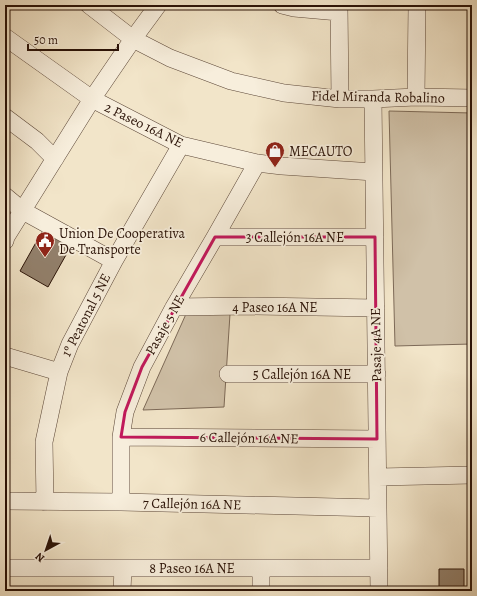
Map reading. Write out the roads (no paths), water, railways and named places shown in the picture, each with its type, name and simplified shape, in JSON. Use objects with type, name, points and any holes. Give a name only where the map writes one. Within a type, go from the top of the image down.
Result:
[{"type":"street","name":"Fidel Miranda Robalino","points":[[90,5],[133,39],[170,58],[231,81],[284,93],[340,98],[472,98]]},
{"type":"street","points":[[5,239],[92,99],[158,5]]},
{"type":"street","points":[[282,5],[294,8],[339,9],[340,98]]},
{"type":"street","points":[[416,5],[416,97]]},
{"type":"street","name":"2 Paseo 16A NE","points":[[5,37],[92,99],[181,145],[257,163],[374,172]]},
{"type":"street","name":"Pasaje 4A NE","points":[[373,99],[379,591]]},
{"type":"street","points":[[5,117],[37,141],[55,159]]},
{"type":"street","name":"1º Peatonal 5 NE","points":[[45,502],[44,442],[58,372],[70,344],[114,261],[181,145]]},
{"type":"street","name":"Pasaje 5 NE","points":[[121,502],[122,437],[125,412],[142,367],[174,307],[257,163]]},
{"type":"street","points":[[5,196],[23,211],[114,261]]},
{"type":"street","name":"3 Callejón 16A NE","points":[[215,237],[375,237]]},
{"type":"street","name":"4 Paseo 16A NE","points":[[174,307],[248,306],[376,308]]},
{"type":"street","points":[[5,356],[58,372]]},
{"type":"street","name":"5 Callejón 16A NE","points":[[228,374],[376,374]]},
{"type":"street","name":"6 Callejón 16A NE","points":[[122,437],[377,439]]},
{"type":"street","points":[[378,477],[472,475]]},
{"type":"street","name":"7 Callejón 16A NE","points":[[5,501],[378,508]]},
{"type":"street","name":"8 Paseo 16A NE","points":[[5,568],[379,568]]},
{"type":"street","points":[[122,591],[123,568]]},
{"type":"street","points":[[261,568],[261,591]]},
{"type":"place","name":"MECAUTO","points":[[275,168]]},
{"type":"place","name":"Union De Cooperativa De Transporte","points":[[45,258]]}]
